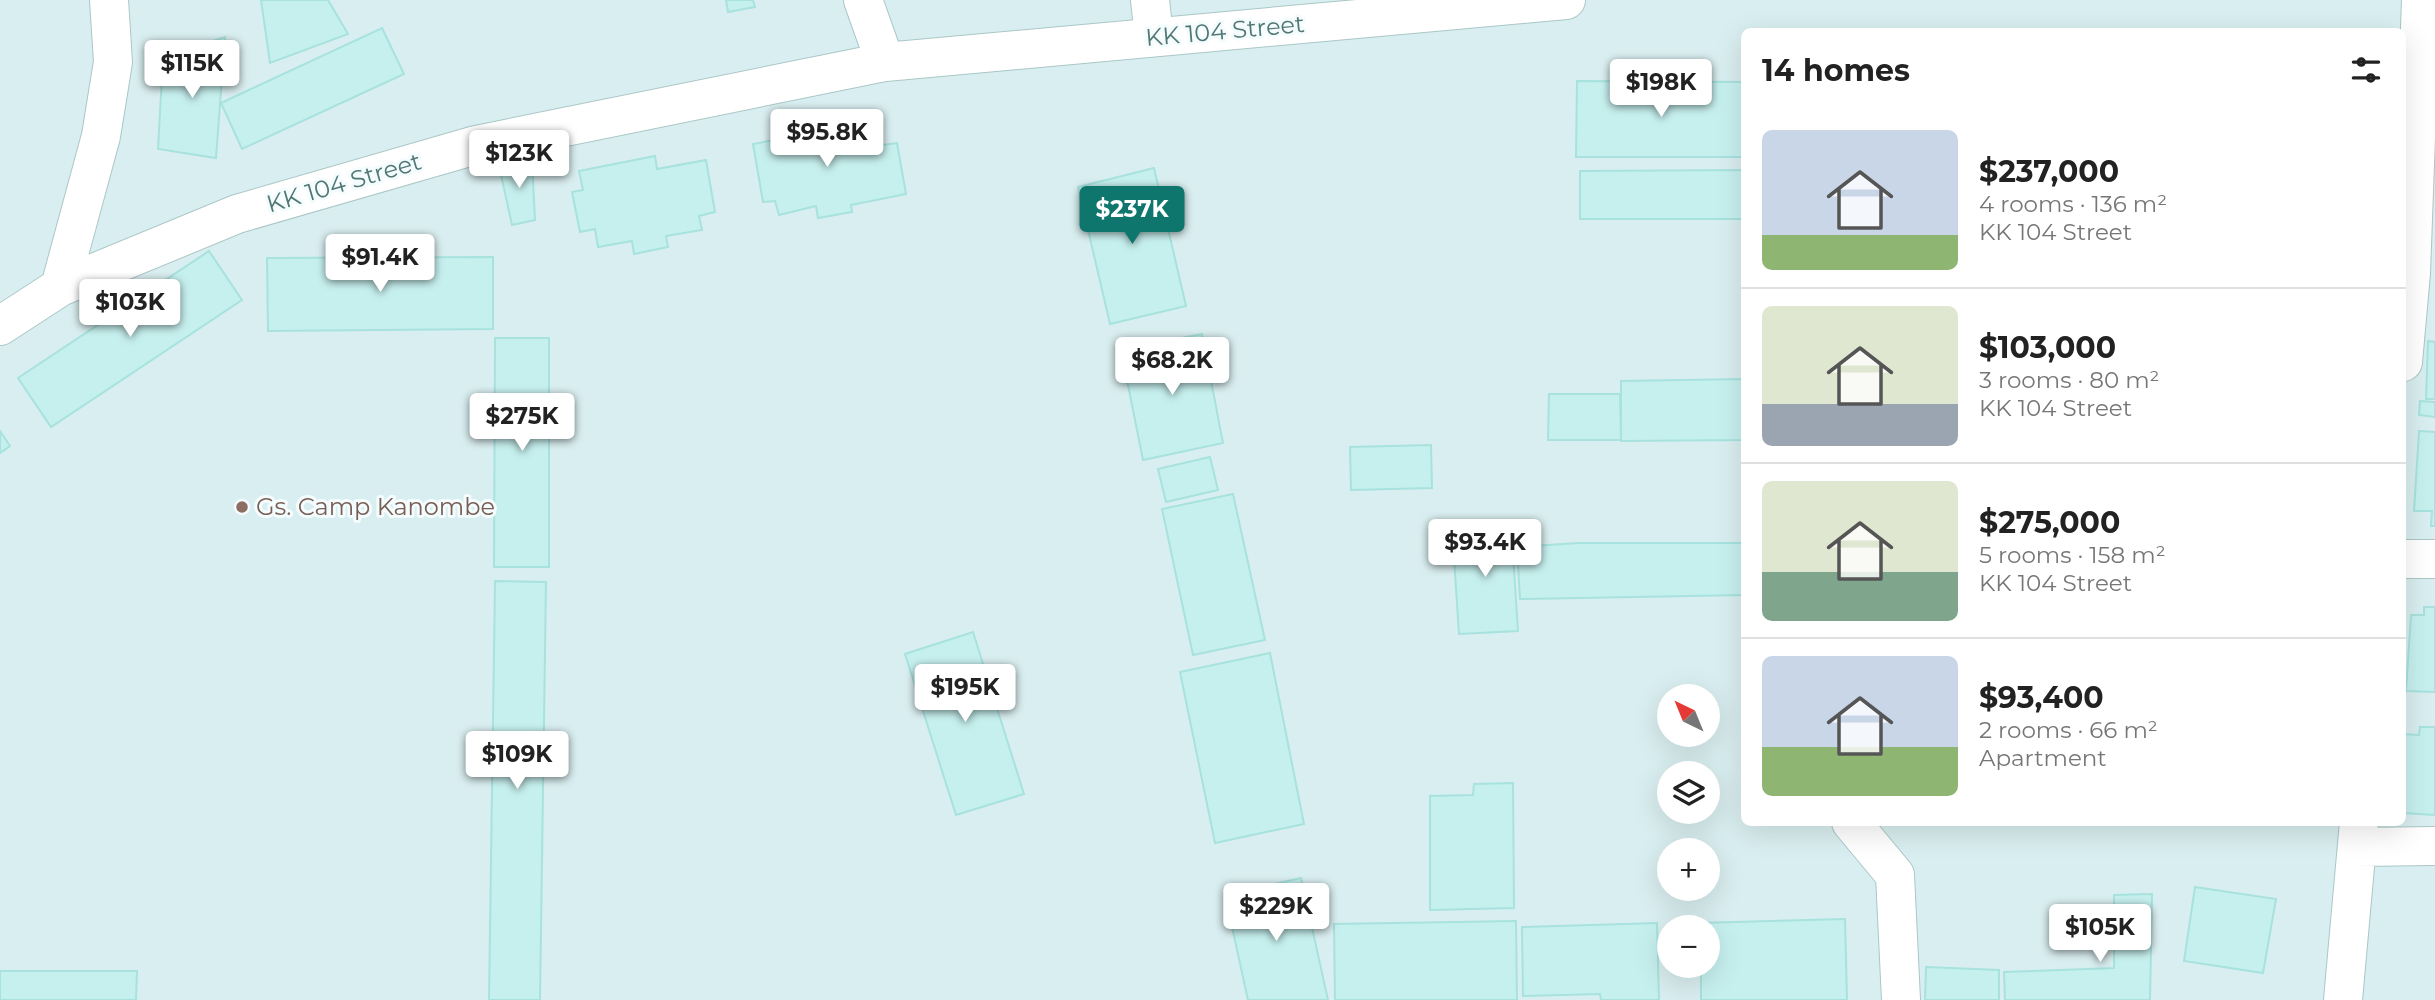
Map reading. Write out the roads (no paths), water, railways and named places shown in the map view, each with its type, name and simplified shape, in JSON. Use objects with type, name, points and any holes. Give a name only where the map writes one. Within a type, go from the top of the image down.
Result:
[{"type":"street","points":[[60,287],[101,136],[113,62],[109,0]]},
{"type":"street","points":[[863,0],[885,62]]},
{"type":"street","points":[[1150,0],[1154,37]]},
{"type":"street","name":"KK 104 Street","points":[[0,326],[60,287],[237,214],[475,145],[885,62],[1566,0]]},
{"type":"street","points":[[2406,349],[2423,273],[2421,0]]},
{"type":"street","points":[[2406,559],[2435,559]]},
{"type":"street","points":[[1854,826],[1895,875],[1901,1000]]},
{"type":"street","points":[[2343,1000],[2358,835],[2435,846]]},
{"type":"place","name":"Gs. Camp Kanombe","points":[[242,507]]}]
